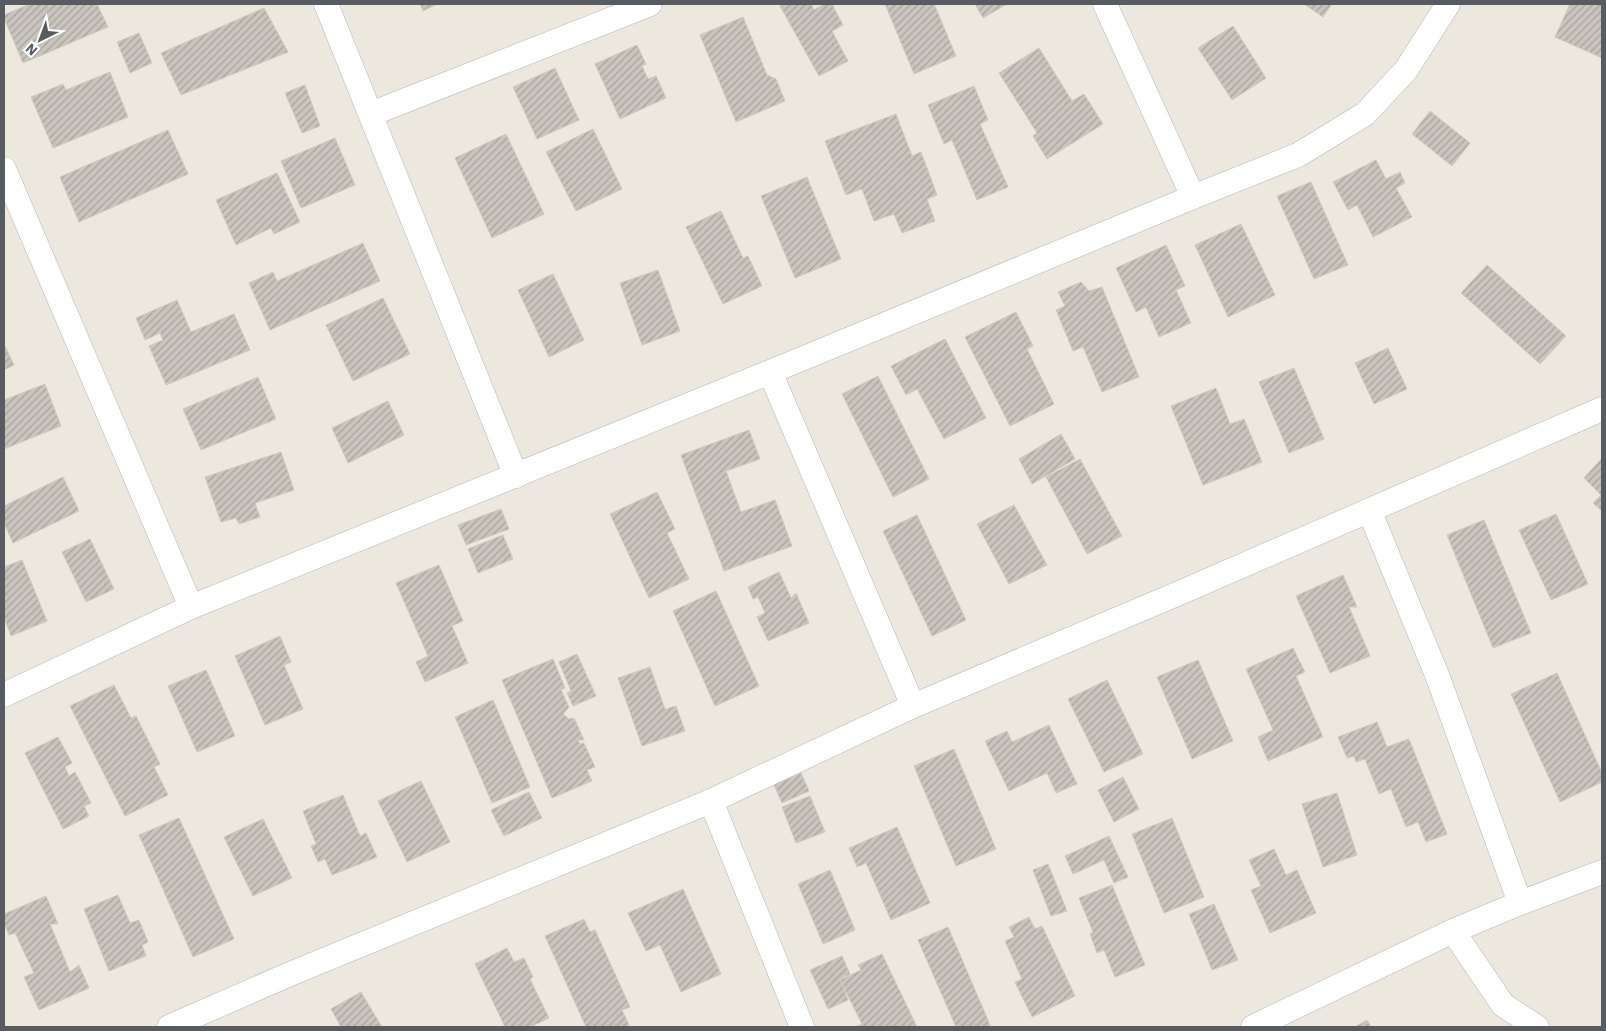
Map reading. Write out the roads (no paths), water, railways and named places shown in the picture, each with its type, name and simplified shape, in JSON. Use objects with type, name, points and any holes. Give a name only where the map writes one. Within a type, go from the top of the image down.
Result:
[{"type":"street","points":[[326,4],[516,476]]},
{"type":"street","points":[[371,114],[650,4]]},
{"type":"street","points":[[1105,4],[1193,197]]},
{"type":"street","points":[[4,695],[191,607],[516,476],[1298,155],[1365,114],[1406,70],[1448,4]]},
{"type":"street","points":[[4,169],[191,607]]},
{"type":"street","points":[[770,372],[913,706]]},
{"type":"street","points":[[169,1027],[290,974],[712,801],[913,706],[1184,591],[1602,409]]},
{"type":"street","points":[[1369,510],[1437,675],[1520,903]]},
{"type":"street","points":[[712,801],[802,1027]]},
{"type":"street","points":[[1252,1027],[1453,932],[1520,903],[1602,872]]},
{"type":"street","points":[[1453,932],[1503,1005],[1537,1027]]}]
